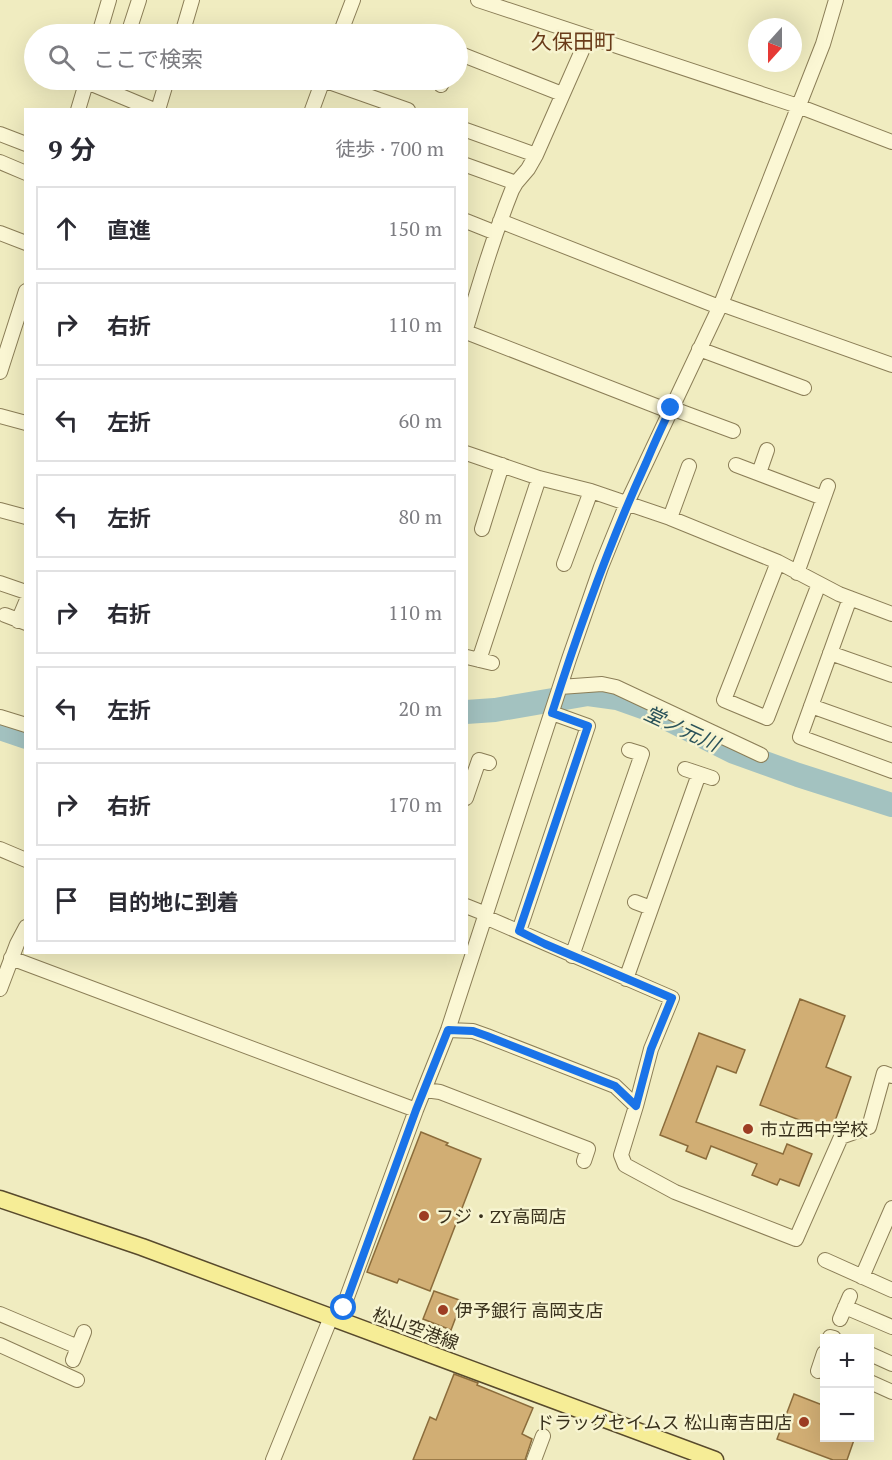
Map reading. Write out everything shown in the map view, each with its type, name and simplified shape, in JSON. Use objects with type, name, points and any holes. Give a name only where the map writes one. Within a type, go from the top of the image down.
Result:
[{"type":"main road","name":"松山空港線","points":[[0,1199],[142,1247],[715,1460]]},
{"type":"street","points":[[102,24],[110,0]]},
{"type":"street","points":[[131,24],[139,0]]},
{"type":"street","points":[[185,24],[192,0]]},
{"type":"street","points":[[346,24],[353,0]]},
{"type":"street","points":[[478,0],[798,106],[892,142]]},
{"type":"street","points":[[273,1460],[346,1300],[448,1030],[601,567],[627,503],[720,306],[823,44],[836,0]]},
{"type":"street","points":[[468,324],[498,227],[516,183],[536,155],[588,37]]},
{"type":"street","points":[[468,57],[562,94]]},
{"type":"street","points":[[79,108],[84,90]]},
{"type":"street","points":[[108,90],[151,108]]},
{"type":"street","points":[[157,108],[163,90]]},
{"type":"street","points":[[313,108],[319,90]]},
{"type":"street","points":[[351,90],[402,108]]},
{"type":"street","points":[[468,131],[536,155]]},
{"type":"street","points":[[0,134],[24,143]]},
{"type":"street","points":[[0,162],[24,172]]},
{"type":"street","points":[[468,166],[516,183]]},
{"type":"street","points":[[468,221],[498,227],[892,365]]},
{"type":"street","points":[[0,233],[24,242]]},
{"type":"street","points":[[0,372],[24,299]]},
{"type":"street","points":[[468,332],[670,410],[733,431]]},
{"type":"street","points":[[699,349],[804,388]]},
{"type":"street","points":[[0,416],[24,422]]},
{"type":"street","points":[[759,474],[767,450]]},
{"type":"street","points":[[468,454],[670,518],[778,562],[838,594],[892,614]]},
{"type":"street","points":[[482,529],[502,465]]},
{"type":"street","points":[[736,465],[759,474],[826,492],[797,573]]},
{"type":"street","points":[[670,518],[689,466]]},
{"type":"street","points":[[480,660],[504,606],[511,545],[539,478]]},
{"type":"street","points":[[564,564],[591,491]]},
{"type":"street","points":[[0,510],[24,516]]},
{"type":"street","points":[[778,562],[723,700],[767,718],[819,584]]},
{"type":"street","points":[[0,583],[24,591]]},
{"type":"street","points":[[850,598],[800,736],[892,771]]},
{"type":"street","points":[[5,615],[22,622]]},
{"type":"street","points":[[830,653],[892,675]]},
{"type":"street","points":[[560,687],[602,684],[616,687],[761,755]]},
{"type":"street","points":[[811,706],[892,735]]},
{"type":"street","points":[[519,931],[588,726],[552,713]]},
{"type":"street","points":[[0,717],[24,724]]},
{"type":"street","points":[[572,956],[587,892],[642,754],[629,750]]},
{"type":"street","points":[[468,792],[479,760],[489,763]]},
{"type":"street","points":[[626,979],[651,908],[667,842],[706,776],[685,769]]},
{"type":"street","points":[[0,849],[24,859]]},
{"type":"street","points":[[635,902],[651,908]]},
{"type":"street","points":[[468,907],[572,956],[672,998],[651,1049],[621,1155],[625,1165],[675,1192],[796,1239],[841,1137],[869,1127],[884,1073],[892,1076]]},
{"type":"street","points":[[0,989],[24,931]]},
{"type":"street","points":[[11,958],[416,1110]]},
{"type":"street","points":[[448,1030],[473,1031],[615,1086],[636,1106]]},
{"type":"street","points":[[424,1090],[440,1092],[588,1149],[584,1161]]},
{"type":"street","points":[[862,1277],[892,1208]]},
{"type":"street","points":[[825,1260],[892,1290]]},
{"type":"street","points":[[845,1307],[892,1327]]},
{"type":"street","points":[[0,1314],[76,1354],[84,1332]]},
{"type":"street","points":[[0,1345],[13,1358],[69,1381]]},
{"type":"street","points":[[874,1356],[892,1364]]},
{"type":"street","points":[[874,1384],[892,1392]]},
{"type":"street","points":[[534,1460],[543,1436]]},
{"type":"building","points":[[800,999],[845,1016],[826,1067],[851,1077],[831,1132],[760,1105]]},
{"type":"building","points":[[699,1033],[745,1050],[736,1073],[717,1066],[696,1122],[783,1154],[787,1144],[812,1154],[799,1186],[780,1179],[777,1185],[752,1175],[757,1164],[711,1146],[706,1159],[686,1151],[688,1146],[660,1135]]},
{"type":"building","name":"フジ・ZY高岡店","points":[[421,1132],[481,1159],[430,1291],[399,1279],[397,1283],[367,1272]]},
{"type":"building","name":"伊予銀行 高岡支店","points":[[434,1291],[462,1301],[451,1330],[423,1319]]},
{"type":"building","points":[[454,1374],[533,1408],[522,1434],[532,1439],[525,1460],[413,1460],[430,1417],[436,1420]]},
{"type":"building","name":"ドラッグセイムス 松山南吉田店","points":[[794,1394],[820,1404],[820,1442],[853,1442],[847,1460],[833,1460],[777,1439]]},
{"type":"waterway","name":"堂ノ元川","points":[[468,712],[495,710],[588,694],[617,698],[648,709],[734,752],[892,805]]},
{"type":"waterway","name":"堂ノ元川","points":[[0,728],[24,736]]},
{"type":"place","name":"市立西中学校","points":[[748,1129]]},
{"type":"place","name":"フジ・ZY高岡店","points":[[424,1216]]},
{"type":"place","name":"伊予銀行 高岡支店","points":[[443,1310]]},
{"type":"place","name":"ドラッグセイムス 松山南吉田店","points":[[804,1422]]},
{"type":"district","name":"久保田町","points":[[573,41]]},
{"type":"route","points":[[344,1308],[416,1110],[448,1030],[473,1031],[615,1086],[636,1106],[651,1049],[672,998],[519,931],[588,726],[552,713],[601,567],[627,503],[671,408]]}]
